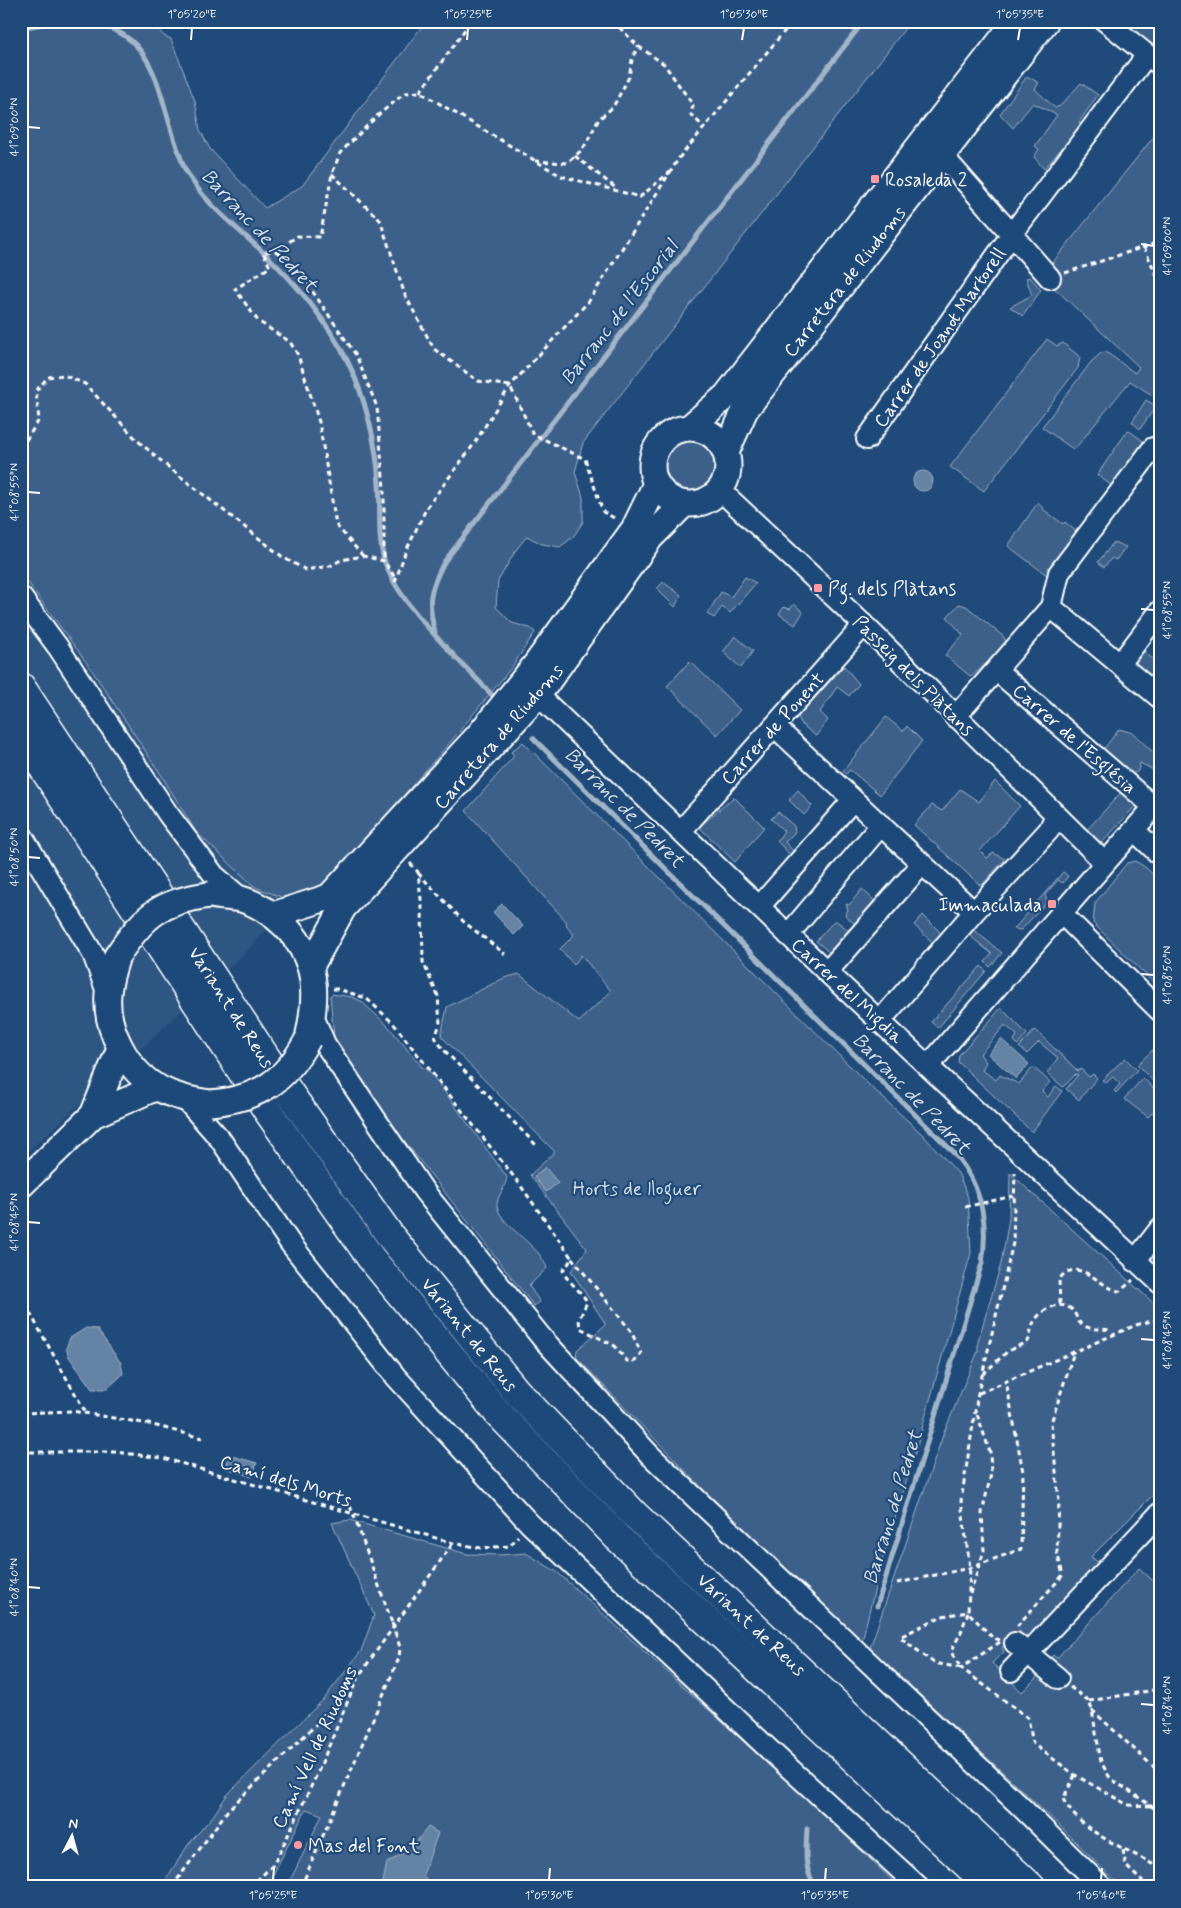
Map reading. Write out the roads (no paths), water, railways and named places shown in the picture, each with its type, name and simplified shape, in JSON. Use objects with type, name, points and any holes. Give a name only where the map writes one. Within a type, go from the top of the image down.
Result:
[{"type":"highway","name":"Variant de Reus","points":[[21,687],[290,1094],[391,1238],[516,1391],[635,1515],[1031,1887]]},
{"type":"highway","name":"Variant de Reus","points":[[21,734],[280,1130],[371,1258],[497,1412],[617,1537],[991,1887]]},
{"type":"main road","name":"Carretera de Riudoms","points":[[690,427],[726,396],[1016,21]]},
{"type":"main road","name":"Carretera de Riudoms","points":[[726,452],[744,410],[1046,21]]},
{"type":"main road","points":[[690,427],[709,432],[720,440],[726,452],[729,465],[727,479],[720,490],[707,500],[684,504],[666,496],[656,484],[652,470],[653,456],[658,444],[668,434],[690,427]]},
{"type":"main road","name":"Carretera de Riudoms","points":[[273,915],[329,898],[478,736],[536,664],[634,529],[656,484]]},
{"type":"main road","name":"Carretera de Riudoms","points":[[311,966],[343,908],[538,695],[555,674],[650,538],[684,504]]},
{"type":"main road","points":[[210,895],[243,900],[273,915],[295,936],[305,951],[311,966],[312,1016],[288,1069],[270,1086],[233,1101],[210,1103],[185,1099],[157,1087],[137,1069],[120,1048],[111,1023],[108,995],[117,956],[141,924],[164,907],[183,899],[210,895]]},
{"type":"main road","points":[[92,1116],[120,1048]]},
{"type":"main road","points":[[21,1185],[92,1116],[157,1087]]},
{"type":"main road","points":[[21,1175],[45,1160]]},
{"type":"street","points":[[1105,21],[1153,60]]},
{"type":"street","name":"Carrer de Joanot Martorell","points":[[867,439],[1012,234],[1153,60]]},
{"type":"street","points":[[942,155],[1050,278]]},
{"type":"street","points":[[955,716],[1051,607],[1059,573],[1156,450]]},
{"type":"street","name":"Passeig dels Plàtans","points":[[720,490],[864,624],[1105,863]]},
{"type":"street","points":[[21,596],[58,647],[168,814],[214,875],[243,900]]},
{"type":"street","points":[[1051,607],[1160,698]]},
{"type":"street","points":[[1120,664],[1160,612]]},
{"type":"street","name":"Carrer de Ponent","points":[[680,832],[864,624]]},
{"type":"street","name":"Carrer de l'Església","points":[[996,670],[1157,803]]},
{"type":"street","name":"Carrer del Migdia","points":[[538,695],[827,972],[929,1065],[1134,1270],[1160,1283]]},
{"type":"street","points":[[774,726],[974,912]]},
{"type":"street","points":[[759,907],[853,800]]},
{"type":"street","points":[[929,1065],[1157,803]]},
{"type":"street","points":[[880,1021],[974,912],[1049,830],[1056,815]]},
{"type":"street","points":[[788,935],[881,825]]},
{"type":"street","points":[[1134,830],[1160,855]]},
{"type":"street","points":[[21,834],[94,954],[108,995]]},
{"type":"street","points":[[827,972],[922,864]]},
{"type":"street","points":[[1061,914],[1160,1011]]},
{"type":"street","points":[[312,1016],[325,1044],[424,1191],[542,1338],[650,1455],[1005,1791],[1102,1887]]},
{"type":"street","points":[[185,1099],[220,1139],[290,1243],[396,1377],[530,1524],[919,1887]]},
{"type":"street","points":[[1134,1270],[1160,1229]]},
{"type":"street","points":[[1011,1671],[1013,1640],[1160,1513]]},
{"type":"street","points":[[1013,1640],[1058,1678]]},
{"type":"waterway","name":"Barranc de Pedret","points":[[21,28],[59,21]]},
{"type":"waterway","name":"Barranc de Pedret","points":[[79,21],[105,26],[124,35],[139,48],[149,64],[157,83],[182,162],[193,183],[221,214],[287,276],[320,316],[339,345],[365,405],[373,437],[378,469],[382,550],[391,576],[401,594],[415,612],[492,695]]},
{"type":"waterway","name":"Barranc de l'Escorial","points":[[435,633],[430,604],[431,596],[435,581],[444,562],[864,21]]},
{"type":"waterway","name":"Barranc de Pedret","points":[[533,738],[950,1149],[961,1161],[976,1188],[983,1217],[984,1247],[982,1263],[877,1606]]},
{"type":"waterway","name":"Barranc de Pedret","points":[[807,1829],[807,1866],[816,1887]]},
{"type":"place","name":"Rosaleda 2","points":[[875,179]]},
{"type":"place","name":"Pg. dels Plàtans","points":[[818,588]]},
{"type":"place","name":"Immaculada","points":[[1052,904]]},
{"type":"place","name":"Mas del Font","points":[[298,1845]]},
{"type":"park label","name":"Horts de lloguer","points":[[637,1188]]}]
